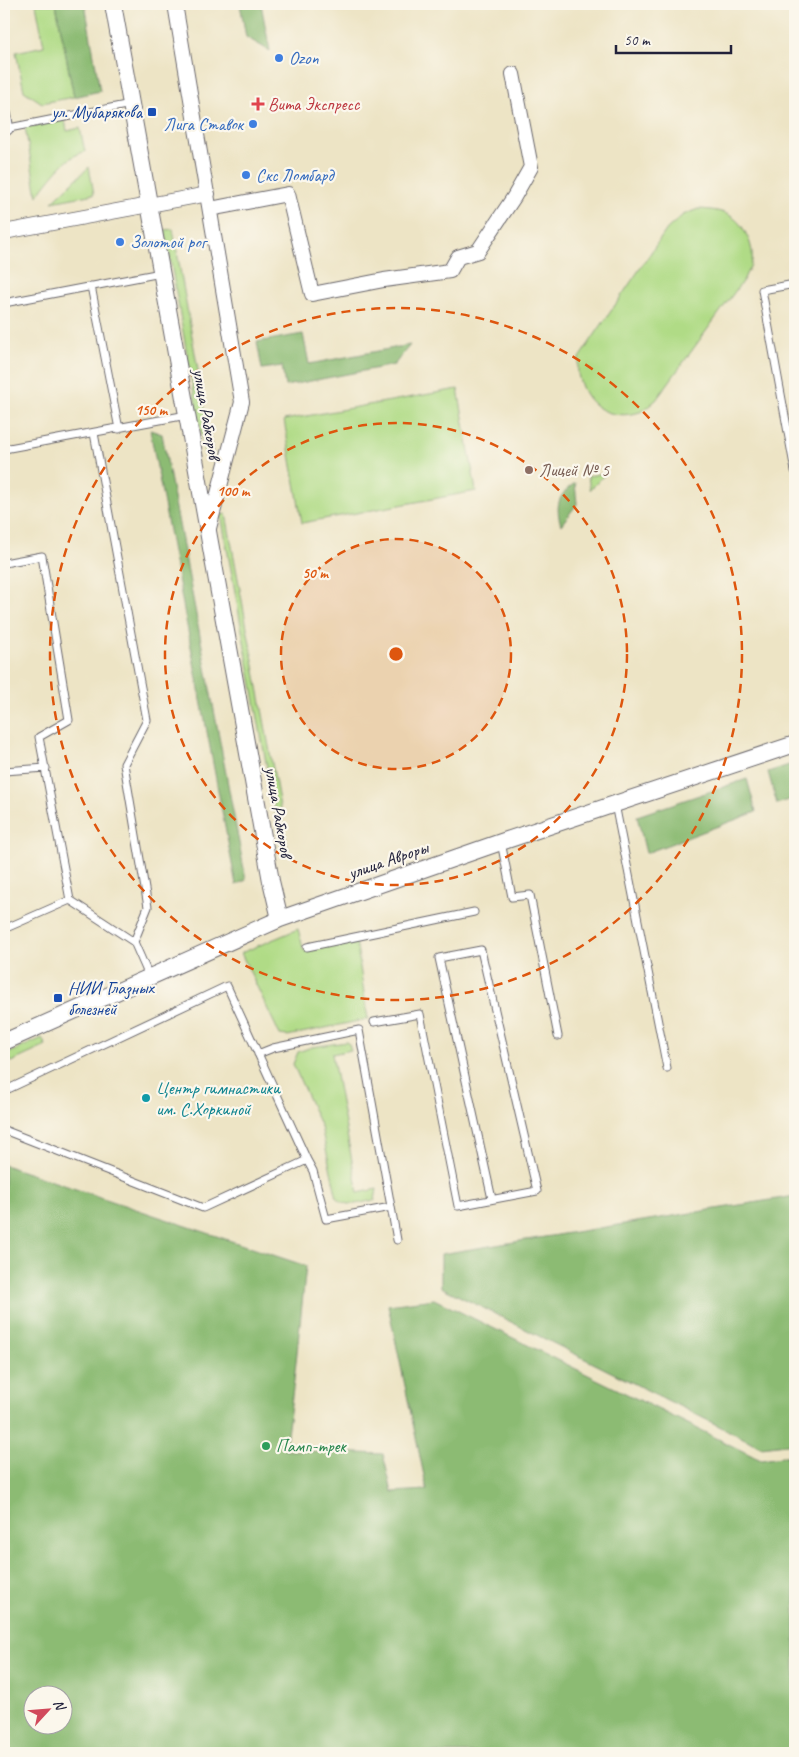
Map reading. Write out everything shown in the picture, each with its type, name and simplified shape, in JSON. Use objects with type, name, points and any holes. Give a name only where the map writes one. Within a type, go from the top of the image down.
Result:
[{"type":"street","name":"улица Рабкоров","points":[[113,4],[271,881],[280,919]]},
{"type":"street","points":[[174,4],[208,194],[242,402],[208,532]]},
{"type":"street","points":[[210,209],[288,194],[312,294],[450,270],[458,257],[478,251],[514,197],[531,167],[513,74]]},
{"type":"street","points":[[4,232],[208,194]]},
{"type":"street","name":"улица Авроры","points":[[4,1042],[280,919],[501,842],[795,744]]},
{"type":"lane","points":[[5,124],[131,104]]},
{"type":"lane","points":[[4,304],[161,273]]},
{"type":"lane","points":[[795,284],[762,290],[795,471]]},
{"type":"lane","points":[[91,286],[119,429]]},
{"type":"lane","points":[[4,449],[187,415]]},
{"type":"lane","points":[[94,433],[147,720],[124,764],[148,907],[134,942]]},
{"type":"lane","points":[[4,562],[42,556],[70,720],[39,737],[70,900],[134,942],[149,976]]},
{"type":"lane","points":[[4,771],[46,768]]},
{"type":"lane","points":[[615,804],[668,1068]]},
{"type":"lane","points":[[501,842],[512,897],[530,895],[558,1036]]},
{"type":"lane","points":[[4,929],[70,900]]},
{"type":"lane","points":[[307,947],[474,912]]},
{"type":"lane","points":[[374,1022],[420,1014],[458,1206],[537,1191],[481,950],[439,958],[492,1199]]},
{"type":"lane","points":[[4,1091],[227,986],[313,1171],[326,1219],[391,1207]]},
{"type":"lane","points":[[258,1054],[272,1048],[359,1030],[397,1240]]},
{"type":"lane","points":[[4,1130],[203,1208],[307,1160]]},
{"type":"green space","points":[[36,4],[56,4],[74,97],[42,103],[24,91],[16,52],[44,46]]},
{"type":"green space","points":[[56,4],[85,4],[100,91],[74,97]]},
{"type":"green space","points":[[240,4],[261,4],[270,51],[246,37]]},
{"type":"green space","points":[[65,120],[67,131],[80,128],[85,152],[71,158],[64,164],[37,196],[25,127]]},
{"type":"green space","points":[[89,167],[94,194],[52,202]]},
{"type":"green space","points":[[698,209],[722,212],[739,223],[751,246],[752,258],[750,268],[656,400],[642,411],[629,414],[619,415],[601,409],[587,397],[582,388],[578,373],[579,358],[667,229],[683,215]]},
{"type":"green space","points":[[173,229],[213,455],[205,456],[165,230]]},
{"type":"green space","points":[[303,334],[309,364],[410,345],[394,365],[285,386],[282,366],[262,369],[257,342]]},
{"type":"green space","points":[[458,389],[476,491],[302,523],[284,420]]},
{"type":"green space","points":[[150,430],[162,434],[246,880],[236,885]]},
{"type":"green space","points":[[606,473],[590,490],[588,476]]},
{"type":"green space","points":[[575,483],[577,504],[561,525],[558,512],[559,501],[569,487]]},
{"type":"green space","points":[[226,514],[289,855],[283,856],[221,515]]},
{"type":"green space","points":[[795,763],[795,798],[777,804],[768,772]]},
{"type":"green space","points":[[747,779],[756,812],[646,853],[637,816]]},
{"type":"green space","points":[[298,929],[304,951],[356,941],[368,1019],[287,1036],[280,1035],[241,953]]},
{"type":"green space","points":[[42,1038],[46,1046],[11,1062],[7,1054]]},
{"type":"green space","points":[[346,1042],[351,1050],[332,1054],[358,1193],[377,1189],[375,1200],[355,1204],[345,1203],[337,1198],[321,1127],[293,1064],[298,1052],[312,1047]]},
{"type":"green space","points":[[4,1165],[306,1266],[285,1450],[383,1454],[392,1492],[427,1490],[388,1305],[434,1299],[761,1460],[795,1455],[795,1753],[4,1753]]},
{"type":"green space","points":[[795,1196],[795,1443],[761,1447],[441,1287],[441,1254]]},
{"type":"place","name":"Ozon","points":[[279,58]]},
{"type":"place","name":"Вита Экспресс","points":[[258,104]]},
{"type":"place","name":"ул. Мубарякова","points":[[152,112]]},
{"type":"place","name":"Лига Ставок","points":[[253,124]]},
{"type":"place","name":"Скс Ломбард","points":[[246,175]]},
{"type":"place","name":"Золотой рог","points":[[120,242]]},
{"type":"place","name":"Лицей № 5","points":[[529,470]]},
{"type":"place","name":"НИИ Глазных болезней","points":[[58,998]]},
{"type":"place","name":"Центр гимнастики им. С.Хоркиной","points":[[146,1098]]},
{"type":"place","name":"Памп-трек","points":[[266,1446]]}]
